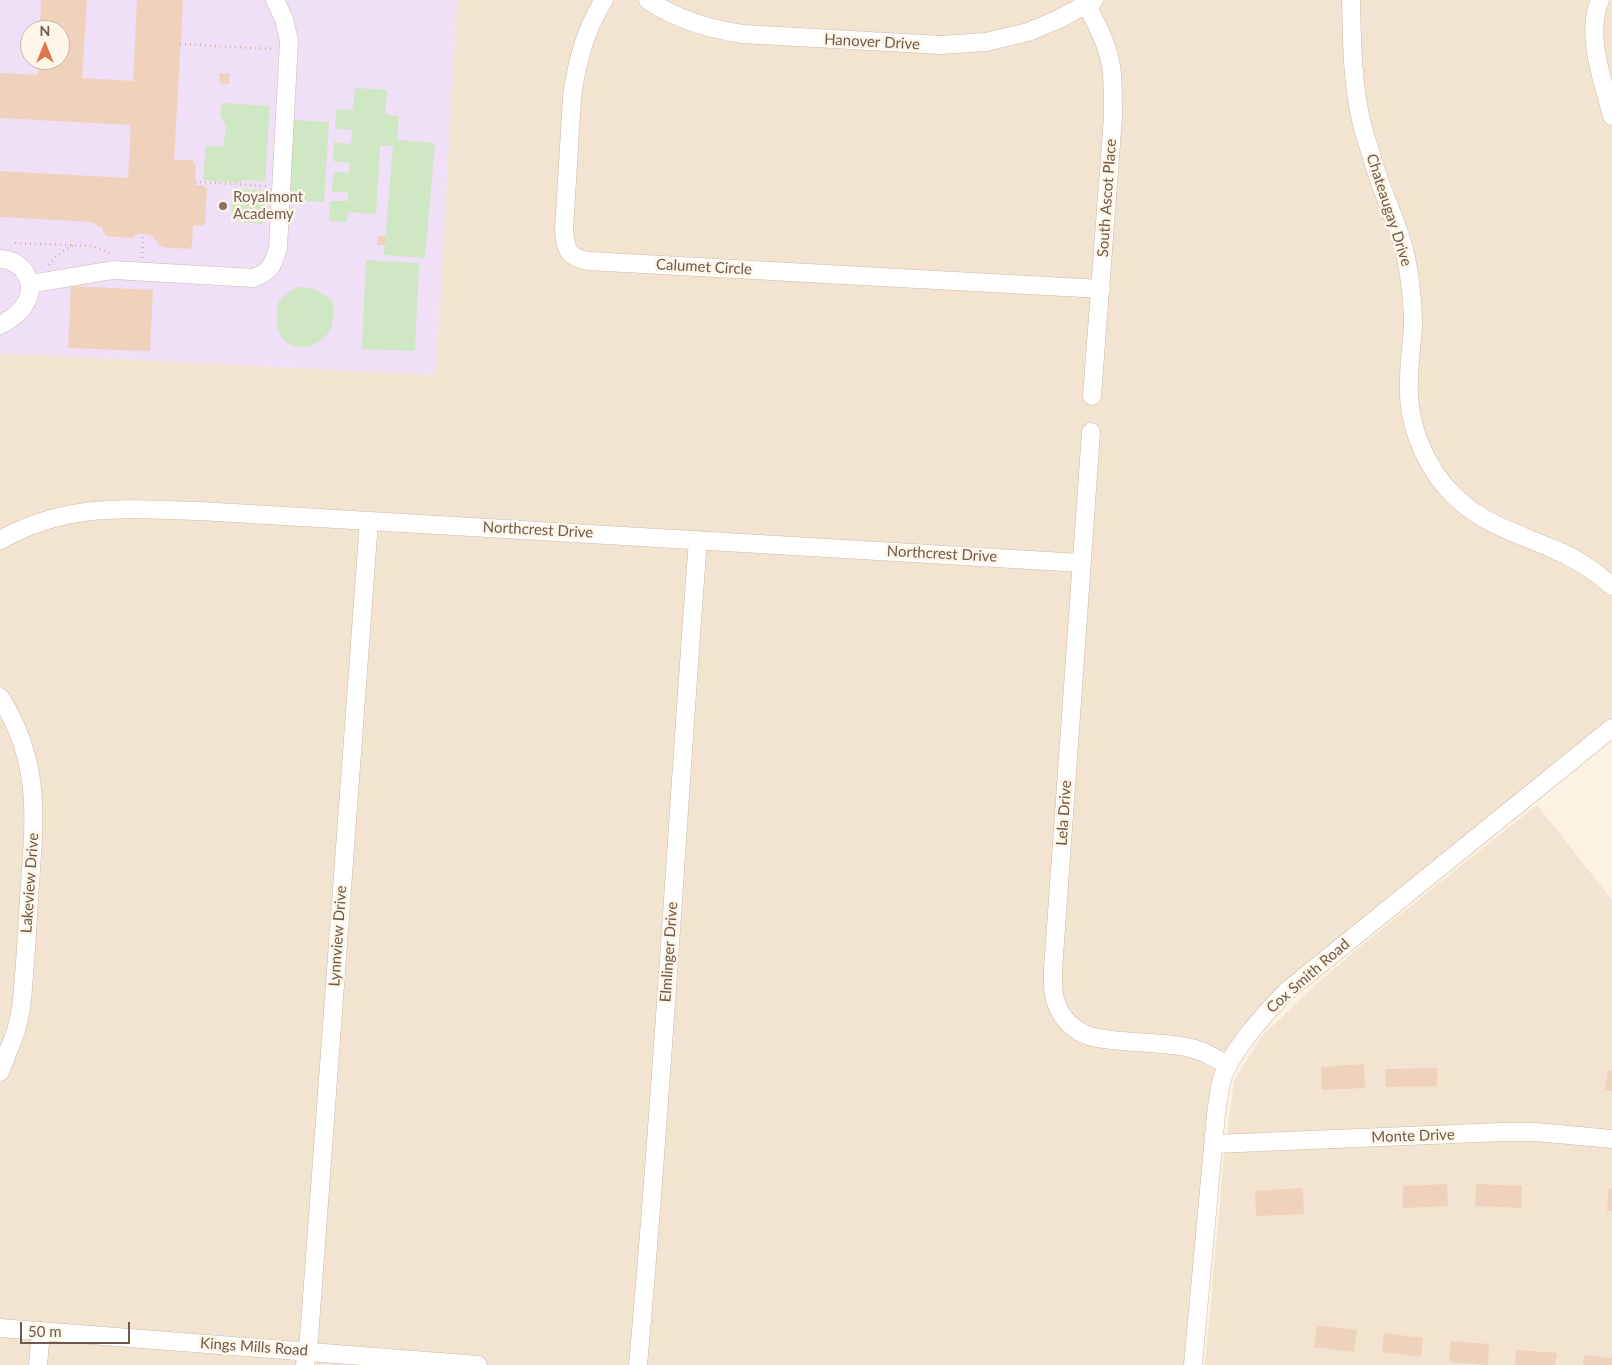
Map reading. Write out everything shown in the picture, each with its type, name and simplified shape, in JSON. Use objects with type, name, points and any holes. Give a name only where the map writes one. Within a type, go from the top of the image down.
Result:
[{"type":"street","points":[[30,284],[113,270],[254,278],[266,273],[274,261],[278,248],[290,41],[284,19],[275,0]]},
{"type":"street","name":"Calumet Circle","points":[[604,0],[595,14],[583,44],[575,75],[572,97],[564,230],[565,246],[570,254],[578,259],[1100,289]]},
{"type":"street","name":"Hanover Drive","points":[[648,0],[679,18],[721,31],[753,35],[942,45],[986,42],[1018,35],[1059,19],[1088,2]]},
{"type":"street","name":"Chateaugay Drive","points":[[1351,0],[1354,65],[1361,120],[1373,163],[1399,232],[1408,266],[1413,324],[1409,383],[1410,405],[1414,427],[1421,448],[1445,486],[1460,502],[1478,516],[1497,527],[1572,557],[1612,586]]},
{"type":"street","points":[[1600,0],[1594,16],[1594,27],[1598,61],[1612,116]]},
{"type":"street","name":"South Ascot Place","points":[[1088,2],[1108,51],[1112,73],[1113,117],[1092,396]]},
{"type":"street","points":[[0,259],[10,259],[22,268],[28,276],[30,284],[27,301],[19,313],[0,325]]},
{"type":"street","name":"Lela Drive","points":[[1091,432],[1053,970],[1056,1004],[1069,1024],[1089,1036],[1187,1047],[1207,1054],[1228,1065]]},
{"type":"street","name":"Northcrest Drive","points":[[0,540],[39,522],[70,513],[113,508],[200,511],[1081,563]]},
{"type":"street","name":"Lynnview Drive","points":[[306,1358],[369,521]]},
{"type":"street","name":"Elmlinger Drive","points":[[638,1365],[647,1267],[669,961],[682,742],[698,540]]},
{"type":"street","name":"Lakeview Drive","points":[[0,698],[15,726],[30,768],[34,790],[34,834],[21,1009],[16,1031],[0,1072]]},
{"type":"street","name":"Cox Smith Road","points":[[1193,1365],[1219,1095],[1228,1065],[1264,1014],[1287,991],[1609,735]]},
{"type":"street","name":"Monte Drive","points":[[1214,1144],[1503,1132],[1536,1132],[1612,1139]]},
{"type":"street","name":"Kings Mills Road","points":[[0,1328],[306,1358],[478,1365]]},
{"type":"street","points":[[38,1365],[41,1331]]},
{"type":"path","points":[[180,44],[276,49]]},
{"type":"path","points":[[195,182],[269,186]]},
{"type":"path","points":[[142,259],[143,234]]},
{"type":"path","points":[[15,243],[92,246],[115,255]]},
{"type":"path","points":[[48,272],[49,266],[55,257],[73,245]]},
{"type":"shaded area","name":"Royalmont Academy","points":[[0,0],[457,0],[436,375],[0,353]]},
{"type":"shaded area","points":[[457,0],[1612,0],[1612,728],[1321,963],[1228,1065],[1193,1365],[0,1365],[0,353],[436,375]]},
{"type":"shaded area","points":[[1537,805],[1612,900],[1612,1365],[1205,1365],[1224,1157],[1234,1081],[1262,1036],[1320,981],[1362,945]]},
{"type":"green space","points":[[355,88],[387,90],[385,115],[399,116],[397,140],[435,143],[425,258],[384,255],[393,146],[380,146],[376,214],[348,212],[347,222],[329,221],[330,201],[348,201],[348,192],[332,192],[333,172],[349,173],[350,163],[333,161],[334,142],[351,144],[352,130],[335,129],[336,109],[353,110]]},
{"type":"green space","points":[[222,103],[270,106],[265,181],[242,180],[242,183],[203,180],[206,146],[224,147],[226,124],[220,116]]},
{"type":"green space","points":[[293,120],[329,122],[324,202],[288,200]]},
{"type":"green space","points":[[239,189],[265,191],[263,224],[241,222],[231,214],[233,194]]},
{"type":"green space","points":[[366,260],[419,263],[415,351],[362,349]]},
{"type":"green space","points":[[298,287],[317,291],[333,302],[333,322],[328,333],[315,344],[299,347],[285,341],[277,326],[278,303],[286,294]]},
{"type":"building","name":"Royalmont Academy","points":[[41,0],[87,0],[82,78],[133,81],[137,0],[183,0],[174,160],[192,160],[196,165],[195,185],[203,185],[207,189],[205,223],[202,226],[193,225],[192,246],[188,249],[162,247],[152,236],[143,234],[138,234],[132,238],[107,236],[103,232],[103,228],[98,227],[93,222],[0,217],[0,171],[128,178],[131,125],[0,118],[0,73],[38,75],[38,70],[70,70],[70,20],[40,20]]},
{"type":"building","points":[[220,73],[230,74],[229,84],[219,83]]},
{"type":"building","points":[[377,236],[386,236],[386,245],[377,245]]},
{"type":"building","points":[[71,286],[153,290],[150,351],[68,348]]},
{"type":"building","points":[[1364,1064],[1365,1088],[1322,1090],[1321,1067]]},
{"type":"building","points":[[1437,1068],[1437,1086],[1386,1087],[1385,1069]]},
{"type":"building","points":[[1608,1070],[1612,1071],[1612,1091],[1605,1090]]},
{"type":"building","points":[[1447,1184],[1448,1206],[1403,1208],[1403,1186]]},
{"type":"building","points":[[1476,1184],[1522,1186],[1521,1208],[1475,1206]]},
{"type":"building","points":[[1303,1188],[1304,1214],[1256,1216],[1255,1191]]},
{"type":"building","points":[[1609,1188],[1612,1189],[1612,1211],[1607,1211]]},
{"type":"building","points":[[1317,1325],[1357,1330],[1354,1352],[1314,1347]]},
{"type":"building","points":[[1384,1333],[1423,1338],[1421,1357],[1382,1352]]},
{"type":"building","points":[[1451,1341],[1489,1344],[1488,1365],[1449,1362]]},
{"type":"building","points":[[1516,1350],[1557,1353],[1555,1365],[1515,1365]]},
{"type":"building","points":[[1584,1355],[1612,1358],[1612,1365],[1583,1365]]},
{"type":"place","name":"Royalmont Academy","points":[[223,206]]}]
